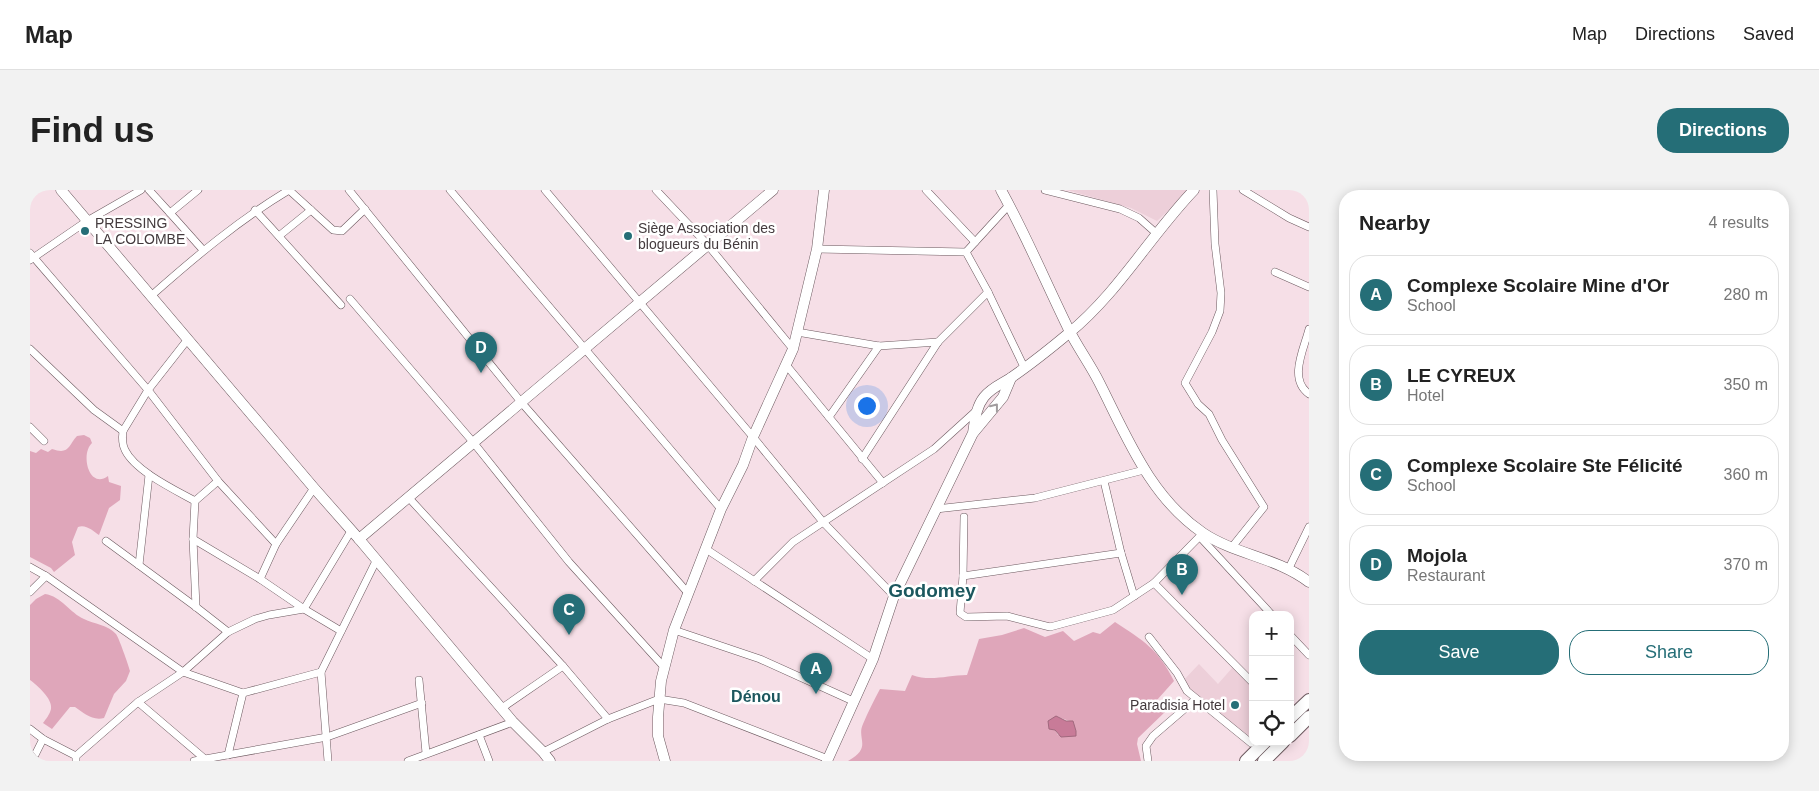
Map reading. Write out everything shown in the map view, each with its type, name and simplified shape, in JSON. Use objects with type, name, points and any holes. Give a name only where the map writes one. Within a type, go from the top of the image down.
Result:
[{"type":"highway","points":[[1294,714],[1309,700]]},
{"type":"highway","points":[[1294,732],[1309,717]]},
{"type":"highway","points":[[1246,761],[1261,746]]},
{"type":"highway","points":[[1264,761],[1279,746]]},
{"type":"main road","points":[[61,190],[314,488],[377,559],[513,722],[550,761]]},
{"type":"main road","points":[[359,539],[772,190]]},
{"type":"main road","points":[[665,761],[658,736],[659,699],[664,667],[674,630],[721,509],[743,465],[793,349],[818,249],[824,190]]},
{"type":"main road","points":[[1001,190],[1070,332],[1092,369],[1144,470],[1166,499],[1202,535],[1290,568],[1309,582]]},
{"type":"main road","points":[[973,433],[977,410],[992,388],[1011,378],[1070,332],[1102,303],[1156,233],[1194,190]]},
{"type":"main road","points":[[827,760],[873,659],[894,596],[973,433],[1003,397],[1011,378]]},
{"type":"street","points":[[141,190],[87,221],[31,257],[148,390],[218,481],[276,544]]},
{"type":"street","points":[[149,190],[203,250]]},
{"type":"street","points":[[170,213],[198,190]]},
{"type":"street","points":[[151,296],[203,250],[255,210],[289,190],[333,230],[338,232],[342,231],[365,209]]},
{"type":"street","points":[[349,190],[521,402],[688,593]]},
{"type":"street","points":[[450,190],[721,509]]},
{"type":"street","points":[[545,190],[754,437],[823,522],[894,596]]},
{"type":"street","points":[[656,190],[707,244],[793,349]]},
{"type":"street","points":[[926,190],[975,242]]},
{"type":"street","points":[[1044,190],[1120,209],[1139,218],[1156,233]]},
{"type":"street","points":[[1212,190],[1214,244],[1221,293],[1220,311],[1212,332],[1185,383],[1198,404],[1208,414],[1264,507],[1232,547]]},
{"type":"street","points":[[1243,190],[1309,227]]},
{"type":"street","points":[[818,249],[966,252],[1009,205]]},
{"type":"street","points":[[255,210],[341,304]]},
{"type":"street","points":[[279,236],[311,210]]},
{"type":"street","points":[[966,252],[988,292],[1024,367]]},
{"type":"street","points":[[1276,272],[1309,287]]},
{"type":"street","points":[[862,460],[938,342],[988,292]]},
{"type":"street","points":[[350,299],[473,442],[570,562],[664,667]]},
{"type":"street","points":[[1309,329],[1297,373],[1301,385],[1309,394]]},
{"type":"street","points":[[797,332],[879,346],[938,342]]},
{"type":"street","points":[[188,339],[148,390],[123,431],[124,449],[127,454],[149,475],[195,501]]},
{"type":"street","points":[[829,417],[879,346]]},
{"type":"street","points":[[30,349],[94,410],[123,431]]},
{"type":"street","points":[[787,366],[862,460],[883,483]]},
{"type":"street","points":[[754,581],[793,542],[934,449],[977,410]]},
{"type":"street","points":[[30,427],[44,440]]},
{"type":"street","points":[[936,509],[1035,498],[1144,470]]},
{"type":"street","points":[[139,565],[149,475]]},
{"type":"street","points":[[196,607],[193,539],[195,501],[218,481]]},
{"type":"street","points":[[1104,481],[1121,553],[1134,596]]},
{"type":"street","points":[[260,579],[276,544],[314,488]]},
{"type":"street","points":[[409,498],[563,666],[608,719]]},
{"type":"street","points":[[964,518],[960,613],[966,618],[1006,616],[1050,627],[1113,610],[1154,583],[1202,535],[1268,611]]},
{"type":"street","points":[[1290,568],[1309,527]]},
{"type":"street","points":[[30,729],[76,759],[138,702],[183,672],[228,632],[262,617],[304,609],[351,531]]},
{"type":"street","points":[[193,539],[341,631]]},
{"type":"street","points":[[106,541],[228,632]]},
{"type":"street","points":[[706,549],[873,659]]},
{"type":"street","points":[[963,576],[1121,553]]},
{"type":"street","points":[[328,761],[321,672],[377,559]]},
{"type":"street","points":[[30,567],[46,576],[183,672],[243,693],[321,672]]},
{"type":"street","points":[[30,592],[46,576]]},
{"type":"street","points":[[1154,583],[1249,679]]},
{"type":"street","points":[[674,630],[760,659],[853,701]]},
{"type":"street","points":[[1149,637],[1171,664],[1187,691],[1249,741]]},
{"type":"street","points":[[1294,639],[1309,655]]},
{"type":"street","points":[[502,708],[563,666]]},
{"type":"street","points":[[420,680],[426,753]]},
{"type":"street","points":[[228,755],[243,693]]},
{"type":"street","points":[[543,752],[608,719],[659,699],[684,703],[827,760]]},
{"type":"street","points":[[1148,761],[1146,746],[1153,736],[1196,699]]},
{"type":"street","points":[[138,702],[205,760]]},
{"type":"street","points":[[194,761],[327,737],[422,703]]},
{"type":"street","points":[[408,761],[513,722]]},
{"type":"street","points":[[479,735],[488,761]]},
{"type":"street","points":[[32,761],[43,739]]},
{"type":"shaded area","points":[[1067,190],[1190,190],[1157,221],[1131,208]]},
{"type":"shaded area","points":[[84,435],[90,438],[92,443],[88,448],[87,455],[88,469],[91,475],[101,479],[108,476],[109,482],[121,486],[120,500],[109,508],[99,535],[87,527],[78,527],[72,542],[75,555],[54,572],[51,568],[30,557],[30,451],[36,453],[41,449],[48,452],[52,449],[62,451],[70,446],[77,436]]},
{"type":"shaded area","points":[[45,594],[61,601],[88,621],[113,631],[117,636],[130,671],[126,681],[114,694],[104,718],[92,717],[75,707],[70,707],[52,729],[43,723],[50,713],[51,705],[44,693],[30,680],[30,605]]},
{"type":"shaded area","points":[[1115,622],[1156,653],[1174,681],[1157,700],[1166,711],[1138,738],[1137,744],[1141,761],[848,761],[856,756],[862,747],[861,729],[880,689],[905,691],[912,675],[932,678],[967,675],[979,639],[1002,635],[1024,628],[1045,637],[1063,631],[1074,641],[1093,632],[1100,634]],"holes":[[[1057,717],[1073,722],[1076,731],[1058,735],[1055,730],[1051,729]]]},
{"type":"shaded area","points":[[1199,664],[1218,684],[1233,667],[1249,685],[1249,734],[1209,706],[1182,682]]},
{"type":"shaded area","points":[[1056,716],[1066,721],[1073,721],[1076,736],[1061,737],[1055,730],[1049,729],[1048,721]]},
{"type":"place","name":"PRESSING LA COLOMBE","points":[[85,231]]},
{"type":"place","name":"Siège Association des blogueurs du Bénin","points":[[628,236]]},
{"type":"place","name":"Mojola","points":[[481,373]]},
{"type":"place","name":"LE CYREUX","points":[[1182,595]]},
{"type":"place","name":"Complexe Scolaire Ste Félicité","points":[[569,635]]},
{"type":"place","name":"Complexe Scolaire Mine d'Or","points":[[816,694]]},
{"type":"place","name":"Paradisia Hotel","points":[[1235,705]]},
{"type":"district","name":"Godomey","points":[[932,590]]},
{"type":"district","name":"Dénou","points":[[756,696]]}]
